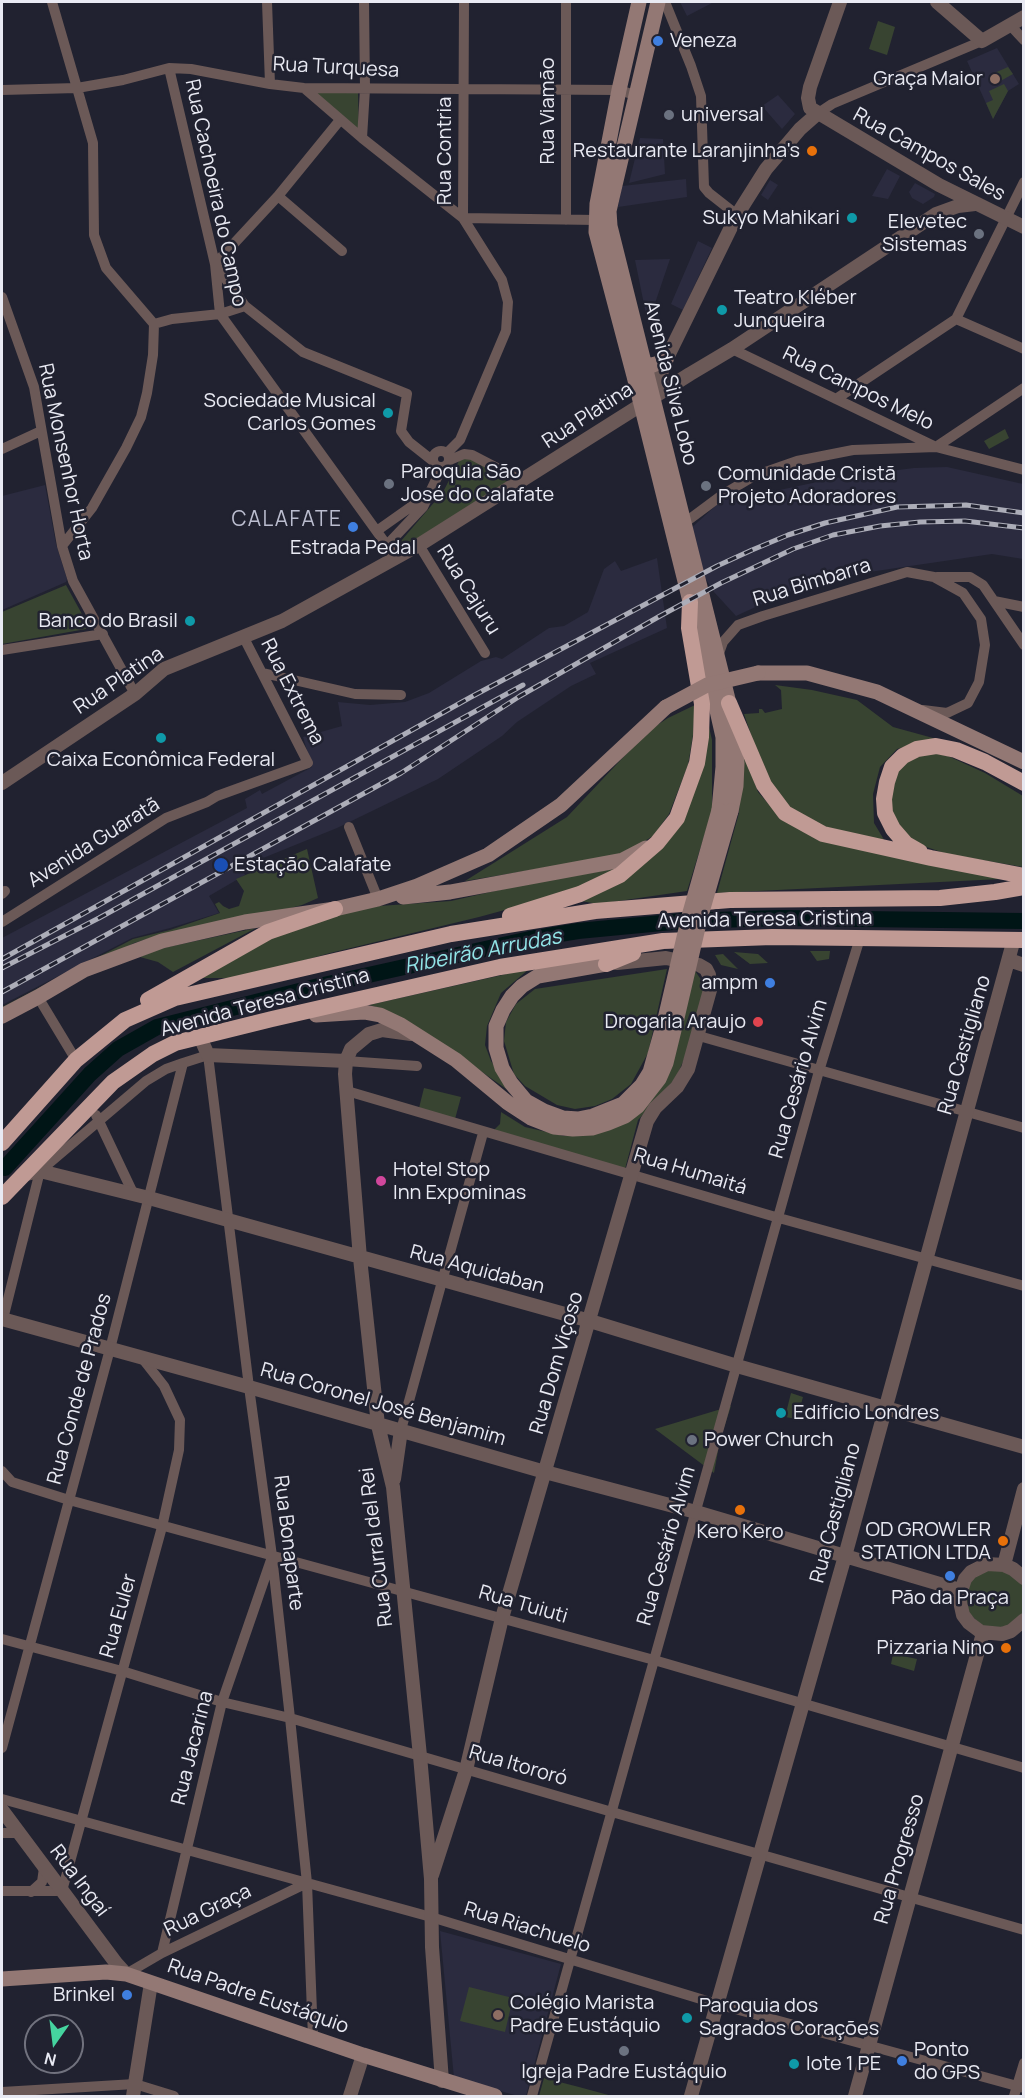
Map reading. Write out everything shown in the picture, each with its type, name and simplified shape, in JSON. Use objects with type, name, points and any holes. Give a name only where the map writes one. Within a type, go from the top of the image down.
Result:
[{"type":"highway","points":[[451,934],[580,894],[620,875],[657,843],[677,818],[697,763],[701,737],[702,704],[689,628],[690,602]]},
{"type":"highway","points":[[729,703],[764,785],[785,813],[823,834],[1023,876]]},
{"type":"highway","points":[[931,858],[906,844],[893,829],[885,813],[884,799],[887,782],[892,767],[903,756],[917,749],[936,746],[956,750],[1023,783]]},
{"type":"highway","name":"Avenida Teresa Cristina","points":[[2,1143],[76,1059],[125,1020],[175,998],[451,934],[595,911],[730,900],[940,898],[995,892],[1023,886]]},
{"type":"highway","points":[[125,1020],[146,1001],[268,932],[335,909]]},
{"type":"highway","name":"Avenida Teresa Cristina","points":[[2,1197],[113,1082],[153,1054],[175,1043],[500,967],[663,941],[772,937],[1019,939]]},
{"type":"highway","points":[[606,964],[663,941]]},
{"type":"highway","points":[[175,984],[242,982]]},
{"type":"main road","name":"Avenida Silva Lobo","points":[[639,2],[619,90],[596,220],[596,232],[683,524],[729,703],[737,763],[736,786],[725,811]]},
{"type":"main road","name":"Avenida Silva Lobo","points":[[662,5],[635,95],[609,211],[609,226],[644,364],[646,401],[690,602],[723,737],[725,811]]},
{"type":"main road","points":[[644,364],[653,365],[666,360]]},
{"type":"main road","points":[[2,1016],[84,969],[162,941],[245,921],[335,909],[378,899],[417,886],[488,855],[561,805],[666,707],[706,685],[758,673],[807,673],[877,692],[1023,762]]},
{"type":"main road","points":[[606,964],[538,976],[517,991],[502,1010],[496,1026],[496,1048],[502,1068],[511,1083],[526,1101],[563,1118],[578,1119],[593,1116],[623,1104],[642,1085],[650,1072],[670,1020],[700,919],[725,811]]},
{"type":"main road","points":[[378,899],[450,892],[623,860],[657,843]]},
{"type":"main road","points":[[272,1019],[364,1012],[380,1015],[419,1035],[456,1060],[531,1118],[554,1127],[573,1129],[592,1128],[608,1123],[625,1116],[638,1106],[659,1079],[666,1063],[670,1020]]},
{"type":"main road","name":"Rua Padre Eustáquio","points":[[2,1979],[106,1972],[126,1974],[363,2055],[495,2097]]},
{"type":"street","points":[[52,2],[93,143],[94,235],[106,268],[153,324],[153,355],[141,417],[92,508],[62,546]]},
{"type":"street","points":[[267,2],[270,84]]},
{"type":"street","points":[[362,138],[365,89],[364,2]]},
{"type":"street","name":"Rua Contria","points":[[387,544],[423,507],[431,493],[442,459],[460,440],[506,331],[508,302],[502,280],[463,218],[464,2]]},
{"type":"street","name":"Rua Viamão","points":[[566,2],[566,220]]},
{"type":"street","points":[[817,114],[810,108],[808,98],[810,87],[840,2]]},
{"type":"street","points":[[937,2],[982,41]]},
{"type":"street","points":[[662,5],[691,66],[701,96],[704,187],[737,215]]},
{"type":"street","points":[[646,401],[737,215],[766,169],[800,129],[832,104],[982,41],[1023,17]]},
{"type":"street","points":[[1010,25],[1023,40]]},
{"type":"street","name":"Rua Turquesa","points":[[2,90],[77,88],[123,80],[169,68],[191,69],[304,88],[619,90],[635,95]]},
{"type":"street","name":"Rua Cachoeira do Campo","points":[[169,68],[215,264],[220,314],[396,558]]},
{"type":"street","points":[[304,88],[362,138],[463,218],[596,220]]},
{"type":"street","name":"Rua Campos Sales","points":[[817,114],[939,185],[1023,227]]},
{"type":"street","points":[[340,120],[278,196],[215,264],[245,306],[303,352],[407,394],[401,431],[409,442],[442,459],[464,454],[472,455],[522,481]]},
{"type":"street","points":[[836,399],[956,319],[1023,182]]},
{"type":"street","points":[[936,214],[943,198],[939,185]]},
{"type":"street","points":[[278,196],[342,251]]},
{"type":"street","name":"Rua Platina","points":[[2,783],[135,694],[164,669],[282,621],[419,545],[732,349],[936,214],[958,206],[975,204]]},
{"type":"street","name":"Rua Monsenhor Horta","points":[[2,297],[34,387],[62,546],[73,581],[135,694]]},
{"type":"street","points":[[153,324],[172,319],[220,314],[245,306]]},
{"type":"street","points":[[956,319],[1023,349]]},
{"type":"street","points":[[2,333],[14,330]]},
{"type":"street","name":"Rua Campos Melo","points":[[732,349],[936,447]]},
{"type":"street","points":[[666,360],[676,368],[690,374]]},
{"type":"street","points":[[936,447],[1023,388]]},
{"type":"street","points":[[2,448],[42,431]]},
{"type":"street","points":[[683,524],[722,495],[754,477],[797,461],[853,450],[936,447],[1023,470]]},
{"type":"street","points":[[378,530],[431,493]]},
{"type":"street","name":"Rua Cajuru","points":[[419,545],[485,653]]},
{"type":"street","name":"Rua Bimbarra","points":[[718,656],[723,642],[738,625],[907,572],[934,577],[970,578],[983,585],[1023,645]]},
{"type":"street","name":"Rua Bimbarra","points":[[909,709],[947,713],[968,703],[979,682],[984,645],[981,619],[963,592],[934,577]]},
{"type":"street","points":[[994,601],[1023,607]]},
{"type":"street","points":[[2,650],[103,633]]},
{"type":"street","name":"Rua Extrema","points":[[244,638],[309,763]]},
{"type":"street","points":[[263,673],[355,694],[401,695]]},
{"type":"street","name":"Avenida Guaratã","points":[[2,922],[166,818],[217,796],[309,763]]},
{"type":"street","points":[[349,827],[378,899]]},
{"type":"street","name":"Rua Cesário Alvim","points":[[532,2097],[819,1071],[861,938]]},
{"type":"street","name":"Rua Castigliano","points":[[691,2097],[845,1556],[1009,960],[1019,939]]},
{"type":"street","name":"Rua Dom Viçoso","points":[[431,1879],[466,1770],[502,1618],[647,1121],[655,1108],[683,1079],[699,1036],[710,990],[711,982],[706,969],[699,965],[666,958],[606,964]]},
{"type":"street","points":[[1009,960],[1023,965]]},
{"type":"street","points":[[38,997],[76,1059]]},
{"type":"street","points":[[345,1061],[351,1049],[369,1034],[382,1030],[419,1035]]},
{"type":"street","points":[[699,1036],[1023,1128]]},
{"type":"street","points":[[200,1037],[208,1055]]},
{"type":"street","points":[[2,1321],[40,1171],[146,1081],[166,1069],[208,1055],[417,1066]]},
{"type":"street","name":"Rua Bonaparte","points":[[208,1055],[272,1556],[290,1718],[307,1883],[313,2038]]},
{"type":"street","name":"Rua Curral del Rei","points":[[345,1061],[360,1258],[378,1425],[393,1487],[420,1756],[431,1879],[432,1947],[442,2081]]},
{"type":"street","name":"Rua Conde de Prados","points":[[2,1748],[110,1348],[183,1063]]},
{"type":"street","name":"Rua Humaitá","points":[[347,1091],[483,1133],[1023,1286]]},
{"type":"street","points":[[92,1103],[133,1193]]},
{"type":"street","points":[[393,1487],[401,1430],[483,1133]]},
{"type":"street","name":"Rua Aquidaban","points":[[22,1175],[40,1171],[133,1193],[590,1321],[737,1366],[1023,1448]]},
{"type":"street","name":"Rua Coronel José Benjamim","points":[[2,1321],[110,1348],[545,1472],[696,1512],[960,1590]]},
{"type":"street","name":"Rua Euler","points":[[62,1891],[162,1527],[179,1450],[180,1420],[164,1386],[142,1358]]},
{"type":"street","points":[[2,1471],[7,1484]]},
{"type":"street","name":"Rua Tuiuti","points":[[7,1484],[654,1660],[1023,1768]]},
{"type":"street","points":[[1004,1565],[1023,1489]]},
{"type":"street","name":"Rua Jacarina","points":[[162,1953],[222,1702],[272,1556]]},
{"type":"street","points":[[1023,1578],[1004,1565],[987,1564],[965,1579],[960,1590],[960,1606],[963,1616],[983,1633],[1002,1634],[1011,1631],[1023,1620]]},
{"type":"street","name":"Rua Progresso","points":[[855,2097],[983,1633]]},
{"type":"street","name":"Rua Itororó","points":[[2,1639],[122,1671],[222,1702],[290,1718],[1023,1930]]},
{"type":"street","name":"Rua Riachuelo","points":[[2,1799],[431,1917],[717,2004],[869,2044],[1018,2090]]},
{"type":"street","points":[[4,1814],[20,1804]]},
{"type":"street","name":"Rua Ingaí","points":[[4,1814],[126,1974]]},
{"type":"street","points":[[2,1833],[18,1833]]},
{"type":"street","points":[[31,1892],[42,1882],[44,1868]]},
{"type":"street","name":"Rua Graça","points":[[126,1974],[162,1953],[307,1883]]},
{"type":"street","points":[[2,1891],[62,1891]]},
{"type":"street","points":[[134,2090],[151,1983]]},
{"type":"street","points":[[350,2097],[363,2055]]},
{"type":"street","points":[[1018,2090],[1023,2063]]},
{"type":"street","points":[[2,2092],[134,2090],[174,2097]]},
{"type":"shaded area","points":[[680,2],[711,2],[712,3],[687,16]]},
{"type":"shaded area","name":"Graça Maior","points":[[997,48],[1019,84],[1008,91],[993,119],[967,61]]},
{"type":"shaded area","points":[[778,95],[795,114],[782,129],[762,106]]},
{"type":"shaded area","points":[[640,138],[663,139],[665,174],[629,183]]},
{"type":"shaded area","points":[[887,169],[900,176],[888,199],[872,196]]},
{"type":"shaded area","points":[[686,179],[687,197],[618,207],[622,186]]},
{"type":"shaded area","points":[[770,180],[778,185],[768,200],[761,195]]},
{"type":"shaded area","points":[[915,183],[935,194],[934,197],[923,204],[912,198],[909,192]]},
{"type":"shaded area","points":[[698,241],[712,248],[683,310],[671,304]]},
{"type":"shaded area","points":[[670,259],[648,324],[635,260]]},
{"type":"shaded area","points":[[947,467],[1023,484],[1023,559],[992,554],[842,576],[788,592],[736,616],[714,592],[695,562],[688,531],[722,500],[742,498],[836,478],[914,468]]},
{"type":"shaded area","points":[[45,485],[66,582],[2,610],[2,496]]},
{"type":"shaded area","points":[[657,558],[667,628],[590,663],[596,674],[571,686],[438,779],[337,828],[241,867],[245,875],[209,896],[219,913],[132,938],[2,1005],[2,938],[247,808],[245,799],[260,790],[262,794],[312,767],[303,737],[342,726],[338,702],[370,705],[405,702],[429,693],[481,661],[496,657],[502,659],[549,628],[564,626],[588,612],[604,569],[615,561],[621,571]]},
{"type":"shaded area","name":"Colégio Marista Padre Eustáquio","points":[[440,1931],[561,1964],[526,2096],[518,2096],[454,2078]]},
{"type":"green space","points":[[878,21],[895,27],[887,55],[869,49]]},
{"type":"green space","points":[[1008,67],[1013,74],[997,83],[992,74]]},
{"type":"green space","points":[[1004,84],[1008,91],[993,119],[986,103],[993,100],[989,91]]},
{"type":"green space","points":[[313,93],[358,93],[359,132]]},
{"type":"green space","points":[[1005,429],[1009,438],[989,449],[984,441]]},
{"type":"green space","points":[[470,457],[508,482],[406,549],[401,541],[443,492],[460,459]]},
{"type":"green space","points":[[66,585],[88,625],[86,629],[2,644],[2,612]]},
{"type":"green space","points":[[775,685],[857,700],[893,727],[944,741],[925,741],[897,749],[880,767],[873,794],[874,823],[886,843],[825,831],[787,810],[768,785],[744,714],[759,713],[759,709],[765,713],[782,709],[781,690]]},
{"type":"green space","points":[[695,705],[688,765],[669,814],[653,836],[622,855],[465,881],[567,817],[648,731]]},
{"type":"green space","points":[[708,723],[712,740],[712,811],[687,891],[598,904],[581,901],[662,845]]},
{"type":"green space","points":[[742,747],[758,792],[782,819],[1001,879],[717,893],[739,813]]},
{"type":"green space","points":[[929,752],[948,756],[985,773],[1023,796],[1023,867],[947,854],[903,839],[890,819],[893,773],[906,758]]},
{"type":"green space","points":[[307,849],[318,898],[302,905],[264,915],[160,935],[134,943],[2,1011],[2,1007],[133,939],[170,930],[220,913],[215,904],[219,902],[229,909],[239,906],[244,891],[236,879]]},
{"type":"green space","points":[[619,868],[578,890],[479,917],[330,953],[241,978],[197,978],[268,936],[335,912],[379,906],[451,901],[521,885]]},
{"type":"green space","points":[[256,928],[173,972],[158,962],[140,957],[159,949]]},
{"type":"green space","points":[[810,951],[830,951],[829,959],[817,961]]},
{"type":"green space","points":[[734,952],[758,954],[768,963],[750,964]]},
{"type":"green space","points":[[723,954],[738,969],[721,965],[715,955]]},
{"type":"green space","points":[[693,968],[702,981],[705,992],[692,1040],[676,1078],[638,1120],[625,1169],[492,1132],[500,1124],[501,1112],[525,1127],[564,1136],[595,1131],[630,1113]]},
{"type":"green space","points":[[529,969],[501,993],[487,1026],[485,1045],[491,1061],[512,1093],[445,1046],[384,1009],[369,1005]]},
{"type":"green space","points":[[667,969],[648,1053],[631,1084],[612,1099],[595,1106],[575,1109],[557,1105],[525,1086],[514,1074],[504,1041],[506,1022],[516,1004],[535,989]]},
{"type":"green space","points":[[424,1088],[461,1097],[455,1119],[419,1108]]},
{"type":"green space","points":[[791,1393],[803,1397],[797,1419],[785,1417]]},
{"type":"green space","points":[[731,1406],[720,1440],[714,1473],[655,1429]]},
{"type":"green space","points":[[994,1564],[1023,1582],[1023,1614],[1016,1623],[988,1631],[963,1608],[965,1584]]},
{"type":"green space","points":[[893,1654],[917,1659],[914,1671],[891,1664]]},
{"type":"green space","points":[[469,1987],[513,1998],[505,2032],[460,2021]]},
{"type":"green space","points":[[544,2078],[579,2087],[612,2096],[539,2096]]},
{"type":"waterway","name":"Ribeirão Arrudas","points":[[5,1168],[90,1074],[118,1049],[157,1027],[319,986],[530,939],[578,931],[683,921],[779,918],[1024,921]]},
{"type":"railway","points":[[2,959],[471,697],[717,566],[752,550],[825,523],[897,507],[966,505],[1024,513]]},
{"type":"railway","points":[[2,992],[401,773],[520,696],[660,616],[721,583],[793,549],[833,535],[880,526],[920,522],[965,521],[1024,528]]},
{"type":"railway","points":[[2,968],[99,918],[523,685]]},
{"type":"place","name":"Veneza","points":[[658,41]]},
{"type":"place","name":"Graça Maior","points":[[995,79]]},
{"type":"place","name":"universal","points":[[669,115]]},
{"type":"place","name":"Restaurante Laranjinha's","points":[[812,151]]},
{"type":"place","name":"Sukyo Mahikari","points":[[852,218]]},
{"type":"place","name":"Elevetec Sistemas","points":[[979,234]]},
{"type":"place","name":"Teatro Kléber Junqueira","points":[[722,310]]},
{"type":"place","name":"Sociedade Musical Carlos Gomes","points":[[388,413]]},
{"type":"place","name":"Paroquia São José do Calafate","points":[[389,484]]},
{"type":"place","name":"Comunidade Cristã Projeto Adoradores","points":[[706,486]]},
{"type":"place","name":"Estrada Pedal","points":[[353,527]]},
{"type":"place","name":"Banco do Brasil","points":[[190,621]]},
{"type":"place","name":"Caixa Econômica Federal","points":[[161,738]]},
{"type":"place","name":"Estação Calafate","points":[[221,865]]},
{"type":"place","name":"ampm","points":[[770,983]]},
{"type":"place","name":"Drogaria Araujo","points":[[758,1022]]},
{"type":"place","name":"Hotel Stop Inn Expominas","points":[[381,1181]]},
{"type":"place","name":"Edifício Londres","points":[[781,1413]]},
{"type":"place","name":"Power Church","points":[[692,1440]]},
{"type":"place","name":"Kero Kero","points":[[740,1510]]},
{"type":"place","name":"OD GROWLER STATION LTDA","points":[[1003,1541]]},
{"type":"place","name":"Pão da Praça","points":[[950,1576]]},
{"type":"place","name":"Pizzaria Nino","points":[[1006,1648]]},
{"type":"place","name":"Brinkel","points":[[127,1995]]},
{"type":"place","name":"Colégio Marista Padre Eustáquio","points":[[498,2015]]},
{"type":"place","name":"Paroquia dos Sagrados Corações","points":[[687,2018]]},
{"type":"place","name":"Igreja Padre Eustáquio","points":[[624,2051]]},
{"type":"place","name":"Ponto do GPS","points":[[902,2061]]},
{"type":"place","name":"lote 1 PE","points":[[794,2064]]},
{"type":"district","name":"CALAFATE","points":[[287,520]]}]
